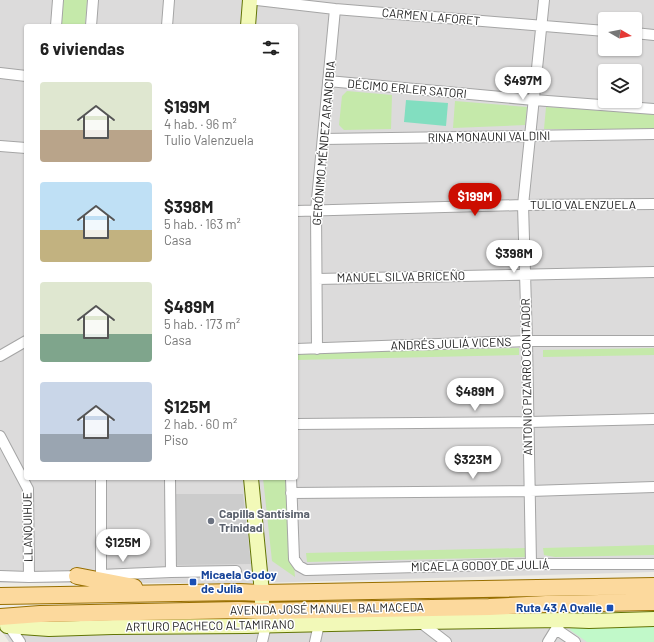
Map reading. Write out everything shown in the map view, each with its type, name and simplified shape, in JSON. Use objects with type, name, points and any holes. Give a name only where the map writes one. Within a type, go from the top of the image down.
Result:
[{"type":"main road","points":[[77,576],[142,588],[154,593]]},
{"type":"main road","name":"AVENIDA JOSÉ MANUEL BALMACEDA","points":[[0,596],[654,586]]},
{"type":"main road","points":[[3,621],[9,608],[15,604],[22,601],[41,599],[52,595]]},
{"type":"main road","name":"AVENIDA JOSÉ MANUEL BALMACEDA","points":[[3,621],[48,614],[239,610],[264,618],[546,604],[654,602]]},
{"type":"street","points":[[56,24],[58,0]]},
{"type":"street","points":[[91,24],[93,0]]},
{"type":"street","points":[[167,24],[169,0]]},
{"type":"street","points":[[248,24],[250,0]]},
{"type":"street","name":"CARMEN LAFORET","points":[[257,0],[335,9],[598,30]]},
{"type":"street","name":"ANTONIO PIZARRO CONTADOR","points":[[531,564],[523,205],[544,0]]},
{"type":"street","name":"GERÓNIMO MÉNDEZ ARANCIBIA","points":[[317,349],[316,210],[335,9]]},
{"type":"street","points":[[642,34],[654,35]]},
{"type":"street","points":[[0,73],[24,76]]},
{"type":"street","name":"DÉCIMO ERLER SATORI","points":[[328,81],[534,100],[654,109]]},
{"type":"street","name":"RINA MONAUNI VALDINI","points":[[323,139],[654,134]]},
{"type":"street","points":[[0,146],[24,148]]},
{"type":"street","name":"TULIO VALENZUELA","points":[[298,211],[523,205],[654,204]]},
{"type":"street","name":"MANUEL SILVA BRICEÑO","points":[[317,279],[654,272]]},
{"type":"street","name":"ANDRÉS JULIÁ VICENS","points":[[298,349],[527,341],[654,341]]},
{"type":"street","points":[[0,356],[24,342]]},
{"type":"street","points":[[298,424],[529,422],[654,419]]},
{"type":"street","name":"LLANQUIHUE","points":[[0,436],[28,489],[29,576]]},
{"type":"street","points":[[101,480],[101,575]]},
{"type":"street","points":[[170,480],[170,572]]},
{"type":"street","points":[[251,480],[264,618],[262,642]]},
{"type":"street","points":[[291,480],[291,493],[530,491],[654,487]]},
{"type":"street","name":"MICAELA GODOY DE JULIÁ","points":[[291,493],[294,559],[302,569],[306,570],[531,564],[654,564]]},
{"type":"street","points":[[0,576],[77,576],[236,571]]},
{"type":"street","name":"ARTURO PACHECO ALTAMIRANO","points":[[264,618],[319,624],[420,622],[560,625],[589,621],[654,619]]},
{"type":"street","points":[[3,621],[12,630],[20,642]]},
{"type":"street","points":[[420,622],[446,642]]},
{"type":"street","points":[[315,642],[319,624]]},
{"type":"street","points":[[548,642],[560,625],[576,642]]},
{"type":"shaded area","points":[[0,0],[654,0],[654,572],[258,583],[0,583]]},
{"type":"shaded area","name":"Capilla Santísima Trinidad","points":[[176,494],[243,494],[251,564],[177,565]]},
{"type":"shaded area","points":[[654,626],[654,642],[9,642],[3,633],[280,631]]},
{"type":"green space","points":[[62,0],[87,0],[85,24],[59,24]]},
{"type":"green space","points":[[347,91],[392,95],[391,129],[344,130],[339,125],[342,96]]},
{"type":"green space","points":[[406,100],[448,103],[446,126],[404,122]]},
{"type":"green space","points":[[455,101],[527,107],[525,125],[453,128]]},
{"type":"green space","points":[[546,107],[654,114],[654,130],[544,129]]},
{"type":"green space","points":[[519,348],[519,355],[298,360],[298,353]]},
{"type":"green space","points":[[654,348],[654,355],[543,357],[543,350]]},
{"type":"green space","points":[[263,480],[287,480],[295,577],[272,561]]},
{"type":"green space","points":[[654,545],[654,555],[555,557],[544,555],[543,548]]},
{"type":"green space","points":[[526,548],[526,557],[307,562],[306,553]]},
{"type":"green space","points":[[654,626],[654,642],[587,642],[570,630],[572,627]]},
{"type":"place","name":"Capilla Santísima Trinidad","points":[[211,521]]},
{"type":"place","name":"Micaela Godoy de Julia","points":[[193,582]]},
{"type":"place","name":"Ruta 43 A Ovalle","points":[[610,608]]}]
